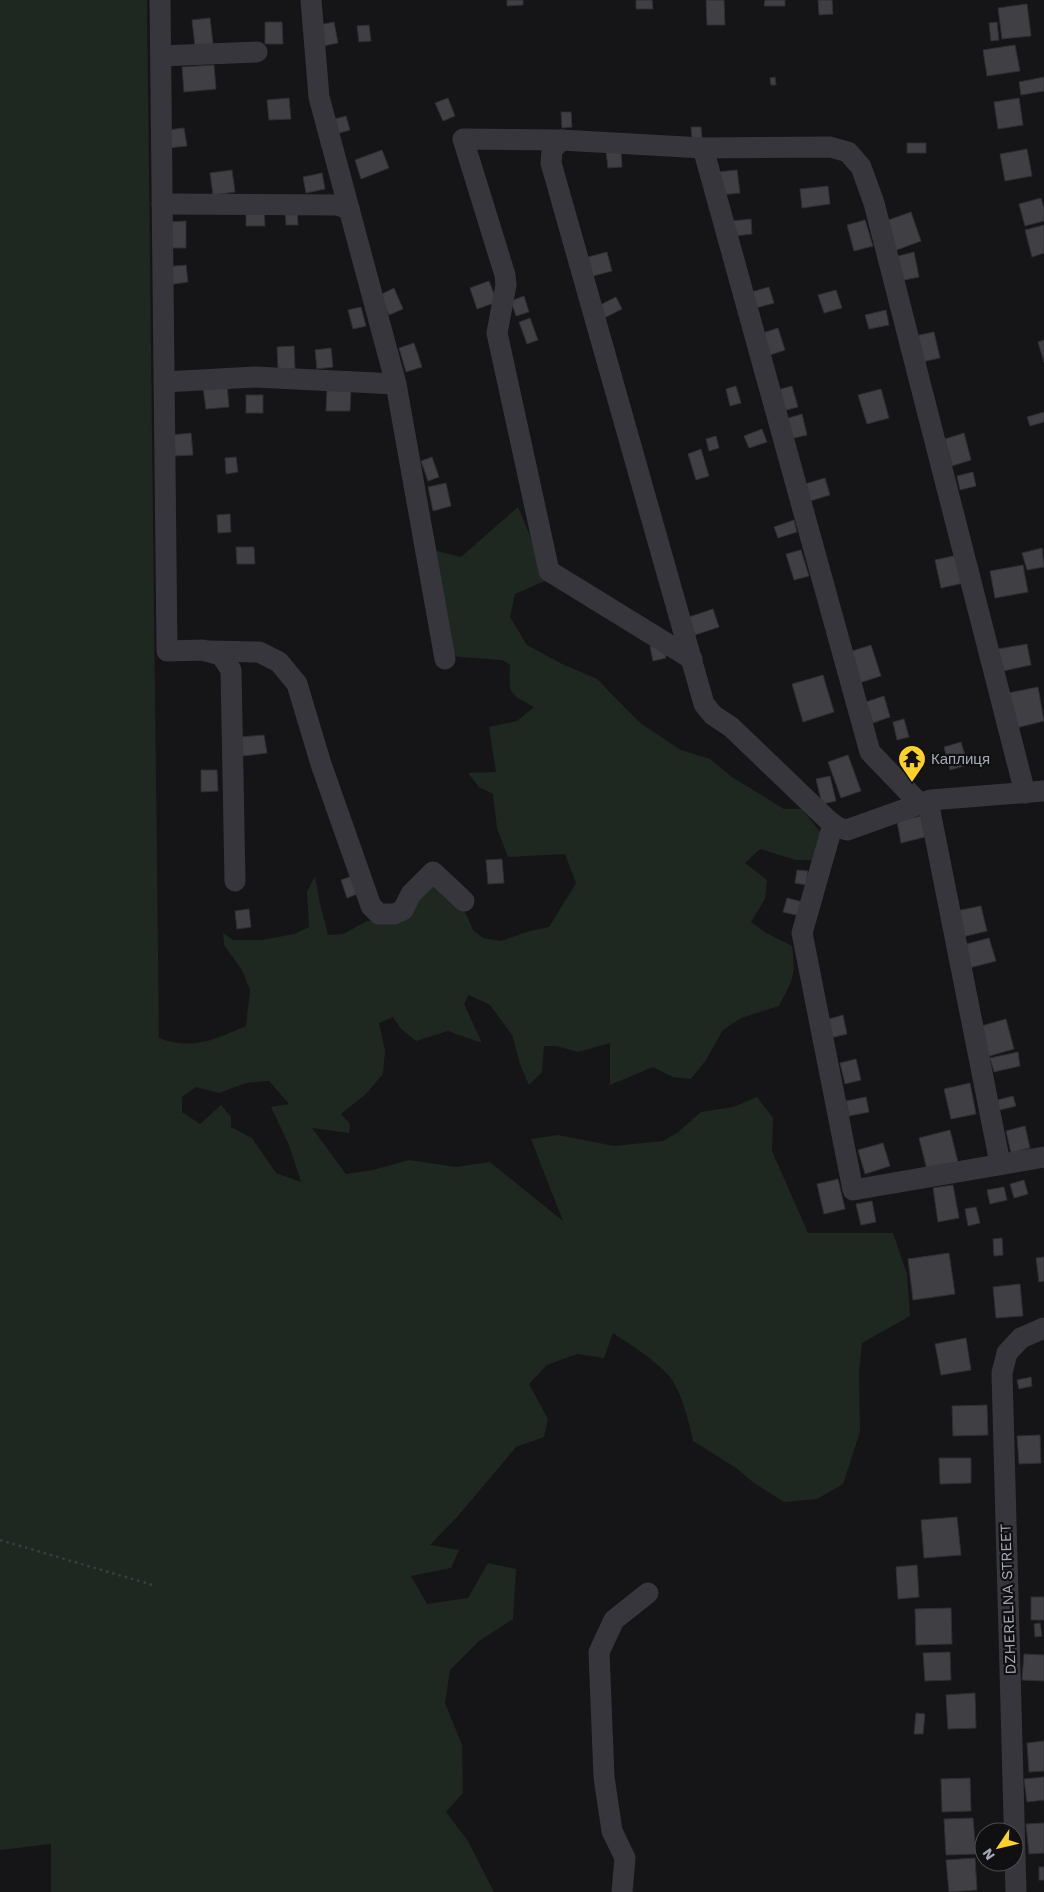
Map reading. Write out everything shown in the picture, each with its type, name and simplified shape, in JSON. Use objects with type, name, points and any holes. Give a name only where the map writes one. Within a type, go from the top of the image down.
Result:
[{"type":"street","points":[[160,0],[166,651],[259,652],[279,662],[297,684],[321,764],[371,906],[379,914],[394,914],[403,910],[411,894],[434,872],[464,901]]},
{"type":"street","points":[[311,0],[318,97],[396,384],[445,659]]},
{"type":"street","points":[[160,56],[257,52]]},
{"type":"street","points":[[561,140],[552,150],[551,163],[692,659],[704,704],[713,715],[730,727],[833,824],[847,830],[924,802],[1035,792],[874,203],[861,167],[848,152],[830,147],[703,148],[561,140],[463,140],[505,275],[506,285],[497,333],[549,571],[692,659]]},
{"type":"street","points":[[703,148],[870,752],[924,802],[1000,1163]]},
{"type":"street","points":[[162,204],[337,205],[349,209]]},
{"type":"street","points":[[164,382],[255,377],[396,384]]},
{"type":"street","points":[[202,650],[221,655],[231,670],[235,881]]},
{"type":"street","points":[[833,824],[802,933],[853,1190],[1000,1163],[1044,1157]]},
{"type":"street","name":"DZHERELNA STREET","points":[[1016,1892],[1002,1373],[1007,1353],[1021,1338],[1044,1328]]},
{"type":"street","points":[[622,1892],[625,1858],[612,1831],[604,1777],[600,1652],[614,1620],[648,1593]]},
{"type":"path","points":[[0,1540],[156,1586]]},
{"type":"shaded area","points":[[0,0],[147,0],[159,1038],[182,1043],[204,1042],[246,1026],[250,990],[242,970],[224,945],[223,933],[233,940],[262,940],[294,934],[309,927],[307,892],[315,876],[328,935],[343,934],[367,921],[391,921],[436,881],[462,905],[473,930],[483,938],[501,941],[549,927],[576,883],[565,854],[508,857],[497,828],[493,794],[479,787],[468,773],[496,772],[489,727],[517,721],[534,707],[519,699],[512,692],[510,688],[510,665],[502,660],[436,655],[434,634],[437,551],[461,557],[518,507],[534,545],[545,581],[515,594],[510,617],[527,645],[562,664],[597,679],[639,722],[681,750],[710,759],[732,777],[784,809],[802,809],[824,837],[817,860],[796,860],[760,849],[745,863],[767,880],[765,899],[751,922],[766,933],[792,946],[794,965],[792,978],[779,1006],[741,1018],[723,1030],[706,1060],[691,1079],[673,1077],[653,1067],[610,1085],[610,1043],[578,1052],[556,1046],[544,1046],[542,1072],[529,1085],[520,1064],[512,1035],[490,1005],[469,995],[464,1004],[482,1043],[448,1031],[416,1041],[401,1029],[393,1017],[379,1023],[385,1051],[383,1074],[366,1094],[341,1114],[350,1124],[349,1133],[312,1128],[346,1174],[373,1170],[409,1160],[456,1167],[490,1162],[563,1221],[531,1139],[558,1135],[614,1146],[663,1141],[677,1133],[701,1112],[733,1107],[757,1097],[773,1118],[772,1151],[808,1233],[893,1233],[907,1274],[910,1316],[862,1343],[859,1371],[860,1432],[843,1484],[817,1499],[784,1502],[754,1483],[736,1468],[693,1441],[681,1398],[669,1376],[650,1358],[613,1333],[604,1358],[577,1354],[547,1365],[529,1384],[548,1419],[544,1437],[516,1447],[458,1516],[430,1545],[459,1550],[451,1568],[411,1576],[427,1604],[468,1598],[488,1563],[516,1569],[513,1619],[479,1641],[450,1670],[445,1703],[462,1745],[463,1793],[446,1812],[468,1841],[494,1892],[51,1892],[51,1844],[0,1850]],"holes":[[[269,1081],[289,1104],[271,1107],[289,1145],[301,1182],[276,1173],[252,1138],[231,1127],[231,1117],[221,1105],[200,1124],[182,1112],[182,1097],[196,1087],[219,1093],[246,1083]]]},
{"type":"building","points":[[507,0],[523,0],[523,5],[507,6]]},
{"type":"building","points":[[636,0],[652,0],[653,9],[636,9]]},
{"type":"building","points":[[706,0],[724,0],[725,25],[707,25]]},
{"type":"building","points":[[765,0],[785,0],[785,6],[764,6]]},
{"type":"building","points":[[818,0],[832,0],[833,14],[819,15]]},
{"type":"building","points":[[1027,4],[1031,36],[1002,39],[998,8]]},
{"type":"building","points":[[210,18],[213,44],[195,46],[192,20]]},
{"type":"building","points":[[265,22],[282,22],[283,44],[265,44]]},
{"type":"building","points":[[334,22],[338,43],[323,46],[319,25]]},
{"type":"building","points":[[997,22],[999,40],[991,41],[989,23]]},
{"type":"building","points":[[369,25],[371,41],[359,42],[357,26]]},
{"type":"building","points":[[1015,45],[1020,71],[987,76],[983,50]]},
{"type":"building","points":[[214,65],[216,89],[184,92],[182,67]]},
{"type":"building","points":[[775,77],[776,85],[771,85],[770,78]]},
{"type":"building","points":[[1044,77],[1044,91],[1021,95],[1019,82]]},
{"type":"building","points":[[289,98],[291,119],[269,120],[267,100]]},
{"type":"building","points":[[448,98],[455,116],[443,121],[435,103]]},
{"type":"building","points":[[1019,98],[1023,125],[998,129],[994,102]]},
{"type":"building","points":[[561,112],[571,112],[572,127],[562,128]]},
{"type":"building","points":[[346,116],[350,130],[339,133],[335,119]]},
{"type":"building","points":[[691,127],[701,127],[702,138],[692,138]]},
{"type":"building","points":[[184,128],[187,146],[169,148],[167,130]]},
{"type":"building","points":[[907,143],[926,143],[926,153],[907,153]]},
{"type":"building","points":[[1027,149],[1032,176],[1005,181],[1000,154]]},
{"type":"building","points":[[382,150],[389,168],[361,179],[355,160]]},
{"type":"building","points":[[621,150],[622,167],[608,168],[606,151]]},
{"type":"building","points":[[232,170],[235,192],[213,195],[210,173]]},
{"type":"building","points":[[737,170],[740,193],[720,195],[717,172]]},
{"type":"building","points":[[322,173],[325,189],[306,193],[303,177]]},
{"type":"building","points":[[828,186],[830,204],[802,208],[800,189]]},
{"type":"building","points":[[1041,198],[1044,208],[1044,221],[1025,226],[1019,204]]},
{"type":"building","points":[[285,206],[297,206],[298,225],[286,225]]},
{"type":"building","points":[[264,209],[265,226],[246,226],[246,210]]},
{"type":"building","points":[[911,212],[921,241],[894,251],[883,222]]},
{"type":"building","points":[[751,219],[752,234],[734,236],[732,221]]},
{"type":"building","points":[[865,220],[873,246],[854,251],[847,225]]},
{"type":"building","points":[[186,221],[186,248],[167,248],[166,222]]},
{"type":"building","points":[[1044,225],[1044,253],[1032,257],[1025,230]]},
{"type":"building","points":[[607,252],[612,271],[593,276],[588,257]]},
{"type":"building","points":[[914,252],[919,277],[900,281],[894,257]]},
{"type":"building","points":[[186,265],[188,282],[167,285],[165,267]]},
{"type":"building","points":[[489,281],[497,302],[477,309],[470,288]]},
{"type":"building","points":[[769,287],[774,303],[756,308],[751,292]]},
{"type":"building","points":[[394,288],[403,309],[389,315],[380,295]]},
{"type":"building","points":[[836,290],[842,308],[824,313],[818,295]]},
{"type":"building","points":[[524,296],[529,312],[516,316],[511,301]]},
{"type":"building","points":[[616,297],[622,309],[604,318],[598,306]]},
{"type":"building","points":[[361,307],[366,326],[353,329],[348,310]]},
{"type":"building","points":[[886,310],[889,325],[869,329],[865,315]]},
{"type":"building","points":[[530,318],[538,340],[527,344],[519,322]]},
{"type":"building","points":[[778,328],[785,350],[770,355],[763,333]]},
{"type":"building","points":[[934,332],[940,358],[922,362],[915,336]]},
{"type":"building","points":[[1044,340],[1044,362],[1038,342]]},
{"type":"building","points":[[414,343],[422,367],[406,372],[399,348]]},
{"type":"building","points":[[294,346],[295,369],[278,369],[277,347]]},
{"type":"building","points":[[331,348],[333,367],[317,369],[315,350]]},
{"type":"building","points":[[227,385],[229,407],[206,409],[203,388]]},
{"type":"building","points":[[736,386],[741,403],[730,406],[726,389]]},
{"type":"building","points":[[792,386],[798,407],[783,411],[777,390]]},
{"type":"building","points":[[327,388],[351,389],[350,411],[326,411]]},
{"type":"building","points":[[881,389],[889,418],[867,424],[858,395]]},
{"type":"building","points":[[246,395],[263,395],[263,413],[246,413]]},
{"type":"building","points":[[1044,412],[1044,422],[1030,426],[1027,417]]},
{"type":"building","points":[[802,414],[807,435],[790,439],[785,419]]},
{"type":"building","points":[[762,429],[767,442],[749,448],[744,436]]},
{"type":"building","points":[[191,433],[193,455],[172,456],[171,435]]},
{"type":"building","points":[[964,433],[971,460],[952,466],[945,439]]},
{"type":"building","points":[[716,436],[719,448],[709,451],[706,439]]},
{"type":"building","points":[[701,449],[709,476],[696,480],[688,454]]},
{"type":"building","points":[[236,457],[238,472],[226,474],[225,458]]},
{"type":"building","points":[[432,457],[439,477],[428,481],[421,461]]},
{"type":"building","points":[[973,472],[976,486],[960,490],[957,476]]},
{"type":"building","points":[[825,478],[830,495],[810,501],[805,484]]},
{"type":"building","points":[[446,483],[451,506],[433,511],[428,487]]},
{"type":"building","points":[[230,514],[231,532],[218,533],[217,515]]},
{"type":"building","points":[[794,520],[797,532],[778,538],[774,527]]},
{"type":"building","points":[[236,547],[254,547],[255,564],[237,564]]},
{"type":"building","points":[[1042,548],[1044,567],[1027,570],[1022,553]]},
{"type":"building","points":[[801,550],[809,576],[794,580],[786,554]]},
{"type":"building","points":[[958,555],[964,583],[941,588],[935,560]]},
{"type":"building","points":[[1023,565],[1028,592],[995,598],[990,571]]},
{"type":"building","points":[[713,609],[719,627],[695,635],[689,617]]},
{"type":"building","points":[[662,643],[666,658],[653,661],[650,646]]},
{"type":"building","points":[[1027,644],[1031,665],[1003,671],[998,649]]},
{"type":"building","points":[[871,645],[881,676],[859,683],[849,652]]},
{"type":"building","points":[[823,675],[834,712],[803,722],[792,684]]},
{"type":"building","points":[[1038,687],[1044,721],[1016,728],[1008,693]]},
{"type":"building","points":[[884,696],[890,717],[873,723],[866,702]]},
{"type":"building","points":[[904,719],[909,737],[897,740],[893,722]]},
{"type":"building","points":[[264,735],[267,753],[243,756],[241,737]]},
{"type":"building","points":[[961,742],[968,765],[950,770],[944,747]]},
{"type":"building","points":[[848,755],[861,791],[841,798],[828,762]]},
{"type":"building","points":[[201,770],[217,770],[218,791],[201,792]]},
{"type":"building","points":[[830,776],[836,801],[822,804],[816,779]]},
{"type":"building","points":[[921,816],[925,837],[901,843],[897,821]]},
{"type":"building","points":[[502,859],[504,883],[488,884],[486,860]]},
{"type":"building","points":[[797,870],[808,871],[806,885],[795,883]]},
{"type":"building","points":[[352,876],[357,894],[347,898],[341,880]]},
{"type":"building","points":[[787,898],[803,902],[800,916],[783,912]]},
{"type":"building","points":[[981,906],[987,931],[962,937],[956,911]]},
{"type":"building","points":[[249,909],[251,927],[237,929],[235,911]]},
{"type":"building","points":[[989,938],[996,961],[969,968],[963,945]]},
{"type":"building","points":[[843,1015],[847,1034],[830,1038],[826,1020]]},
{"type":"building","points":[[1006,1019],[1014,1049],[986,1057],[978,1027]]},
{"type":"building","points":[[1018,1052],[1020,1066],[994,1072],[990,1058]]},
{"type":"building","points":[[856,1059],[861,1080],[845,1084],[840,1063]]},
{"type":"building","points":[[970,1083],[976,1114],[951,1119],[944,1089]]},
{"type":"building","points":[[1013,1096],[1016,1106],[996,1111],[994,1101]]},
{"type":"building","points":[[866,1097],[869,1112],[849,1116],[846,1101]]},
{"type":"building","points":[[1025,1126],[1030,1148],[1011,1153],[1006,1131]]},
{"type":"building","points":[[950,1130],[958,1162],[927,1170],[919,1138]]},
{"type":"building","points":[[883,1143],[890,1166],[865,1174],[858,1150]]},
{"type":"building","points":[[838,1179],[845,1209],[824,1214],[817,1184]]},
{"type":"building","points":[[1024,1180],[1028,1194],[1014,1198],[1010,1184]]},
{"type":"building","points":[[953,1185],[959,1218],[938,1222],[933,1188]]},
{"type":"building","points":[[1004,1187],[1007,1200],[990,1204],[987,1190]]},
{"type":"building","points":[[872,1201],[876,1222],[861,1225],[856,1204]]},
{"type":"building","points":[[976,1207],[980,1223],[968,1226],[965,1209]]},
{"type":"building","points":[[1002,1238],[1003,1255],[994,1256],[993,1239]]},
{"type":"building","points":[[949,1253],[955,1294],[913,1300],[908,1259]]},
{"type":"building","points":[[1044,1257],[1044,1281],[1039,1282],[1036,1258]]},
{"type":"building","points":[[1020,1284],[1023,1316],[996,1318],[993,1287]]},
{"type":"building","points":[[966,1338],[971,1370],[941,1375],[935,1344]]},
{"type":"building","points":[[1031,1377],[1032,1386],[1019,1389],[1017,1380]]},
{"type":"building","points":[[987,1405],[988,1435],[953,1436],[952,1406]]},
{"type":"building","points":[[1040,1435],[1041,1463],[1019,1464],[1017,1436]]},
{"type":"building","points":[[939,1458],[971,1458],[971,1483],[940,1484]]},
{"type":"building","points":[[957,1517],[961,1555],[924,1558],[921,1520]]},
{"type":"building","points":[[917,1565],[919,1597],[898,1599],[896,1567]]},
{"type":"building","points":[[1031,1597],[1044,1597],[1044,1620],[1031,1620]]},
{"type":"building","points":[[951,1608],[952,1644],[916,1645],[915,1609]]},
{"type":"building","points":[[1040,1623],[1042,1636],[1035,1637],[1034,1624]]},
{"type":"building","points":[[950,1652],[951,1680],[925,1681],[923,1653]]},
{"type":"building","points":[[1024,1654],[1044,1655],[1044,1681],[1022,1680]]},
{"type":"building","points":[[975,1693],[976,1728],[948,1729],[946,1695]]},
{"type":"building","points":[[916,1713],[925,1714],[923,1734],[914,1734]]},
{"type":"building","points":[[1044,1741],[1044,1771],[1029,1772],[1027,1743]]},
{"type":"building","points":[[1044,1777],[1044,1800],[1027,1802],[1024,1779]]},
{"type":"building","points":[[970,1778],[971,1811],[942,1812],[941,1779]]},
{"type":"building","points":[[973,1818],[974,1854],[946,1855],[944,1819]]},
{"type":"building","points":[[1044,1823],[1044,1853],[1029,1854],[1026,1824]]},
{"type":"building","points":[[974,1858],[977,1890],[949,1892],[946,1860]]},
{"type":"building","points":[[1039,1867],[1044,1867],[1044,1880],[1039,1880]]},
{"type":"place","name":"Каплиця","points":[[912,783]]}]
